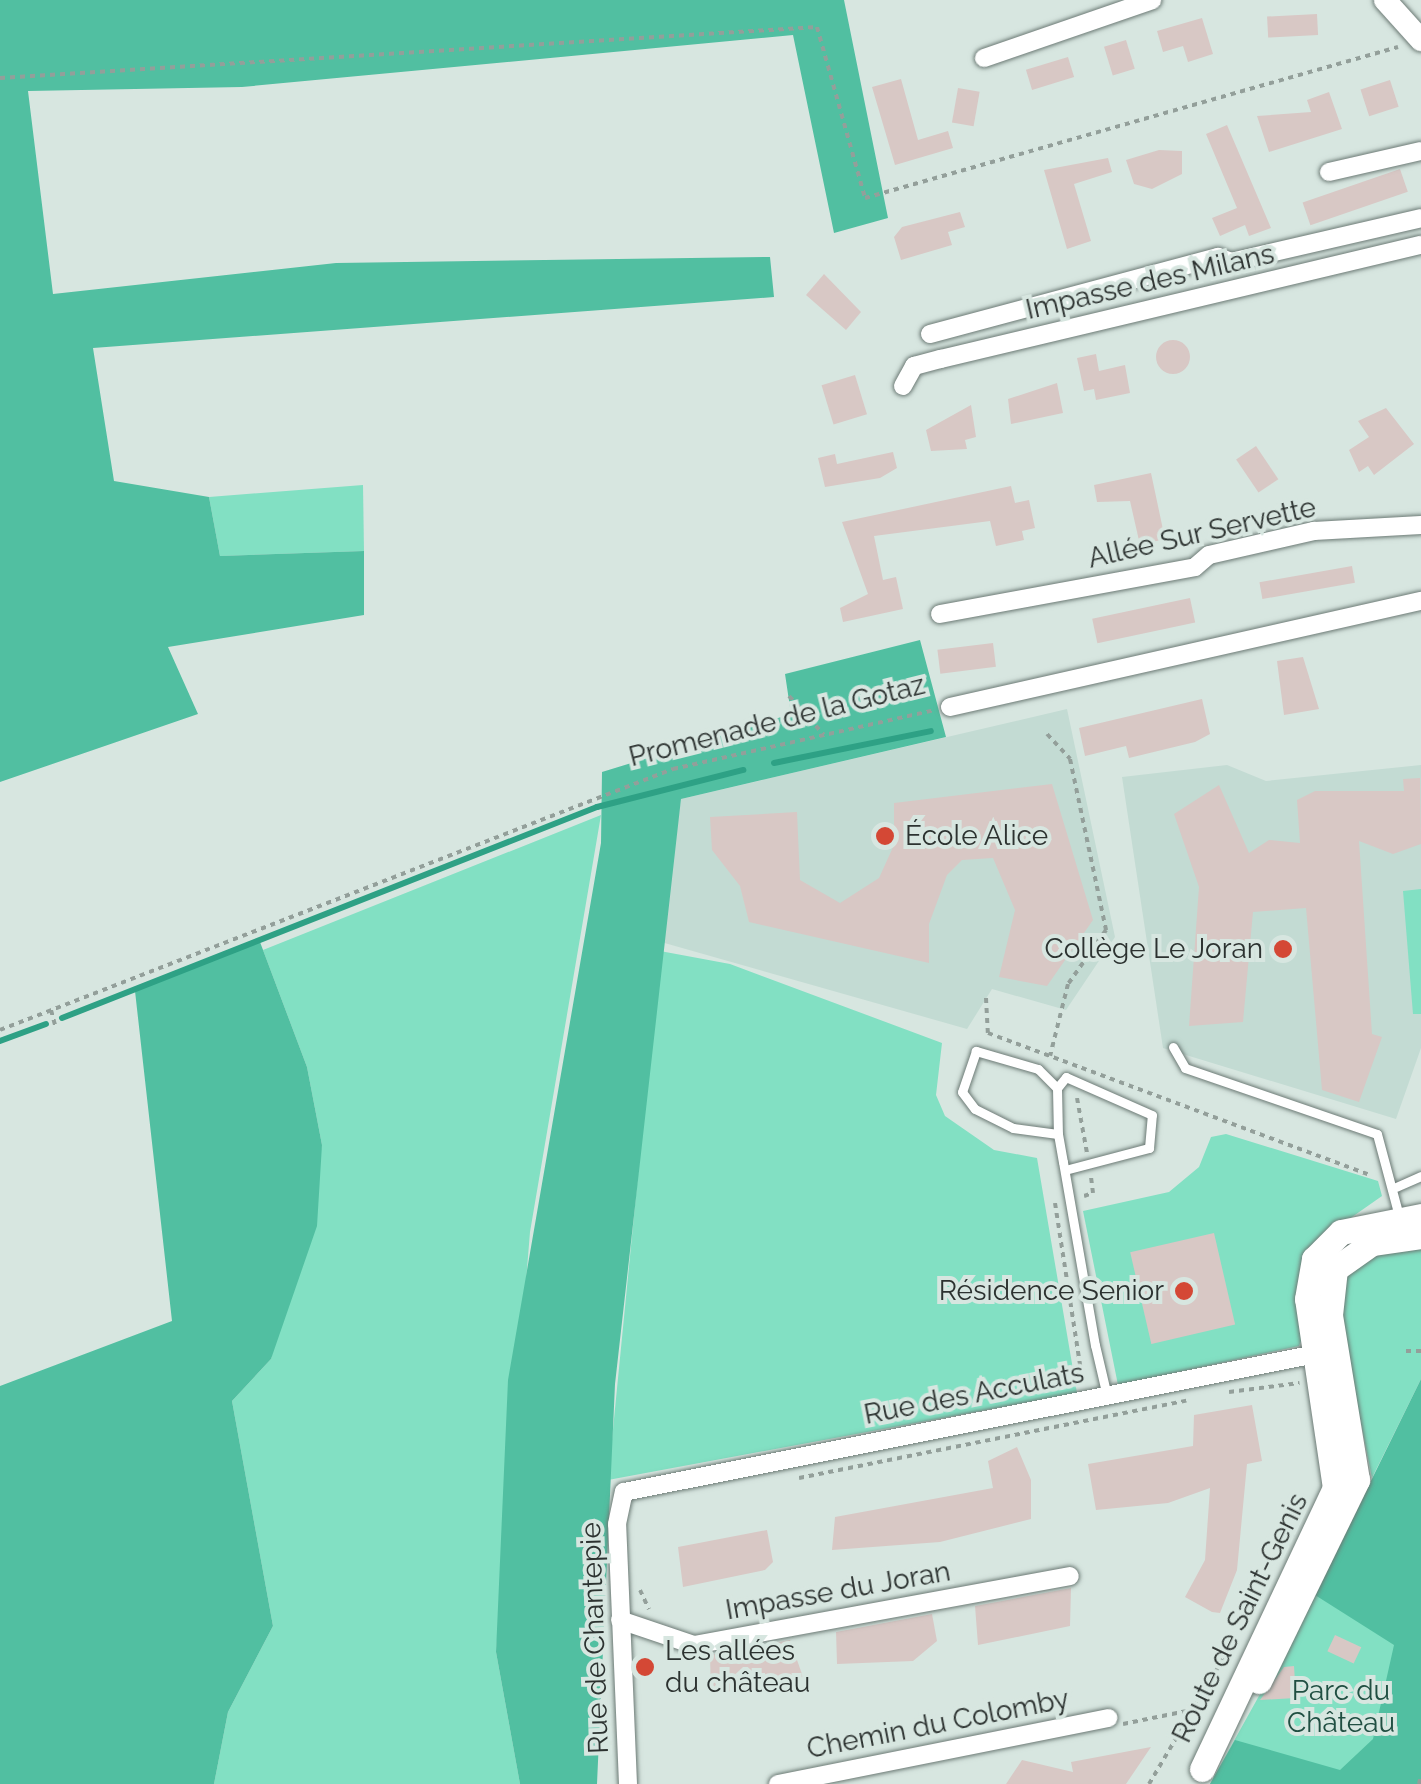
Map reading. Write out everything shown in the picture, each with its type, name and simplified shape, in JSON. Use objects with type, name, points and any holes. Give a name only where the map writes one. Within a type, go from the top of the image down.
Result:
[{"type":"main road","name":"Route de Saint-Genis","points":[[1197,1777],[1335,1488],[1326,1352],[1306,1299],[1314,1259],[1341,1232],[1410,1227]]},
{"type":"street","points":[[984,58],[1152,0]]},
{"type":"street","points":[[1384,0],[1420,38]]},
{"type":"street","points":[[1328,172],[1421,151]]},
{"type":"street","points":[[930,334],[1218,257],[1231,262],[1421,218]]},
{"type":"street","name":"Impasse des Milans","points":[[903,386],[914,366],[1421,245]]},
{"type":"street","name":"Allée Sur Servette","points":[[940,614],[1194,567],[1209,555],[1314,531],[1421,525]]},
{"type":"street","name":"Promenade de la Gotaz","points":[[950,706],[1421,601]]},
{"type":"street","name":"Rue des Acculats","points":[[624,1492],[1326,1352]]},
{"type":"street","name":"Rue de Chantepie","points":[[624,1492],[620,1620],[628,1784]]},
{"type":"street","name":"Impasse du Joran","points":[[620,1620],[646,1632],[694,1644],[1070,1576]]},
{"type":"street","name":"Chemin du Colomby","points":[[778,1784],[1108,1718]]},
{"type":"lane","points":[[1173,1047],[1186,1068],[1377,1134],[1410,1227]]},
{"type":"lane","points":[[1058,1088],[1038,1069],[976,1051],[962,1092],[1014,1128],[1058,1134]]},
{"type":"lane","points":[[1064,1170],[1136,1156],[1156,1128],[1135,1102],[1066,1077],[1058,1088],[1058,1134],[1064,1170],[1106,1396]]},
{"type":"lane","points":[[1396,1187],[1421,1176]]},
{"type":"path","points":[[0,78],[817,26],[865,198],[1420,38]]},
{"type":"path","points":[[789,696],[824,735]]},
{"type":"path","name":"Promenade de la Gotaz","points":[[0,1030],[673,769],[950,706]]},
{"type":"path","points":[[1047,734],[1070,759],[1106,930],[1068,984],[1050,1056]]},
{"type":"path","points":[[986,998],[988,1033],[1368,1174]]},
{"type":"path","points":[[51,1010],[55,1025]]},
{"type":"path","points":[[1406,1352],[1421,1351]]},
{"type":"path","points":[[1215,1393],[1302,1383]]},
{"type":"path","points":[[790,1480],[1170,1409],[1198,1395]]},
{"type":"path","points":[[639,1577],[646,1632]]},
{"type":"path","points":[[1149,1784],[1222,1659],[1257,1651]]},
{"type":"path","points":[[1108,1718],[1108,1727],[1192,1710]]},
{"type":"path","points":[[1419,1784],[1421,1775]]},
{"type":"shaded area","name":"École Alice","points":[[1067,709],[1115,937],[1066,1010],[992,989],[967,1029],[661,942],[681,799]]},
{"type":"shaded area","name":"Collège Le Joran","points":[[1227,765],[1266,781],[1421,765],[1421,1048],[1396,1119],[1163,1048],[1122,777]]},
{"type":"green space","points":[[0,0],[844,0],[888,218],[834,233],[793,35],[242,87],[28,91],[53,294],[336,263],[770,257],[774,297],[93,348],[114,481],[209,497],[220,556],[364,551],[364,615],[168,647],[198,714],[0,782]]},
{"type":"green space","points":[[363,485],[364,551],[220,556],[209,497]]},
{"type":"green space","points":[[920,640],[946,737],[681,799],[615,1384],[597,1784],[520,1784],[496,1652],[508,1380],[601,843],[602,772],[791,714],[785,674]]},
{"type":"green space","points":[[601,815],[530,1232],[496,1652],[520,1784],[214,1784],[228,1712],[273,1626],[232,1401],[271,1359],[322,1145],[307,1067],[263,950]]},
{"type":"green space","points":[[1421,889],[1421,1014],[1413,1014],[1403,891]]},
{"type":"green space","points":[[260,942],[307,1067],[322,1145],[317,1226],[271,1359],[232,1401],[273,1626],[228,1712],[214,1784],[0,1784],[0,1386],[172,1321],[135,991]]},
{"type":"green space","points":[[660,951],[730,964],[942,1043],[936,1095],[945,1116],[994,1150],[1037,1158],[1077,1393],[608,1480]]},
{"type":"green space","points":[[1226,1134],[1378,1181],[1382,1196],[1352,1217],[1299,1346],[1118,1385],[1083,1211],[1169,1192],[1199,1167],[1211,1137]]},
{"type":"green space","points":[[1421,1246],[1421,1379],[1372,1478],[1336,1299],[1348,1268],[1370,1253]]},
{"type":"green space","points":[[1421,1379],[1421,1784],[1210,1784],[1235,1740],[1340,1770],[1373,1739],[1394,1645],[1315,1595]]},
{"type":"green space","name":"Parc du Château","points":[[1421,1396],[1421,1784],[1210,1784],[1315,1595]]},
{"type":"building","points":[[1317,14],[1318,35],[1268,38],[1267,17]]},
{"type":"building","points":[[1202,18],[1213,54],[1188,62],[1183,46],[1163,52],[1157,31]]},
{"type":"building","points":[[1126,40],[1135,69],[1113,75],[1104,47]]},
{"type":"building","points":[[1068,57],[1074,77],[1032,90],[1026,70]]},
{"type":"building","points":[[901,79],[918,140],[948,131],[953,148],[895,165],[872,87]]},
{"type":"building","points":[[1390,80],[1399,107],[1369,116],[1361,90]]},
{"type":"building","points":[[958,88],[980,92],[974,126],[952,122]]},
{"type":"building","points":[[1329,92],[1342,129],[1269,152],[1257,116],[1311,112],[1307,100]]},
{"type":"building","points":[[1227,125],[1271,228],[1249,236],[1245,225],[1220,236],[1212,218],[1237,208],[1206,134]]},
{"type":"building","points":[[1159,150],[1182,151],[1182,174],[1152,189],[1134,184],[1126,160]]},
{"type":"building","points":[[1108,158],[1112,172],[1074,184],[1091,241],[1067,249],[1044,170]]},
{"type":"building","points":[[1400,169],[1408,192],[1310,225],[1303,203]]},
{"type":"building","points":[[960,212],[965,227],[948,232],[952,245],[901,260],[894,237],[902,227]]},
{"type":"building","points":[[824,274],[861,312],[846,330],[806,295]]},
{"type":"building","points":[[1173,340],[1185,345],[1190,357],[1185,369],[1173,374],[1161,369],[1156,357],[1161,345]]},
{"type":"building","points":[[1096,354],[1099,371],[1125,365],[1130,393],[1096,400],[1094,389],[1084,391],[1077,358]]},
{"type":"building","points":[[855,375],[867,414],[834,424],[822,385]]},
{"type":"building","points":[[1057,383],[1063,413],[1011,424],[1008,399]]},
{"type":"building","points":[[971,405],[976,437],[965,440],[967,449],[931,451],[926,430]]},
{"type":"building","points":[[1386,408],[1414,444],[1374,475],[1368,466],[1359,472],[1349,450],[1369,437],[1358,421]]},
{"type":"building","points":[[1256,446],[1278,479],[1258,493],[1236,459]]},
{"type":"building","points":[[893,452],[897,468],[880,478],[825,487],[818,458],[835,454],[837,464]]},
{"type":"building","points":[[1151,473],[1165,539],[1140,545],[1130,501],[1097,502],[1094,485]]},
{"type":"building","points":[[1011,486],[1015,503],[1029,500],[1035,528],[1022,531],[1024,540],[996,546],[990,521],[874,536],[883,580],[896,577],[903,609],[843,622],[840,608],[868,594],[842,522]]},
{"type":"building","points":[[1352,566],[1355,583],[1262,599],[1259,582]]},
{"type":"building","points":[[1190,598],[1195,622],[1097,643],[1092,619]]},
{"type":"building","points":[[993,643],[996,667],[940,674],[937,650]]},
{"type":"building","points":[[1303,657],[1319,709],[1284,715],[1277,661]]},
{"type":"building","points":[[1202,699],[1210,734],[1195,742],[1129,758],[1126,746],[1085,756],[1079,728]]},
{"type":"building","points":[[1420,778],[1421,844],[1393,854],[1359,841],[1372,1034],[1382,1037],[1359,1102],[1322,1090],[1306,908],[1253,912],[1243,1022],[1189,1026],[1199,887],[1174,814],[1219,785],[1249,853],[1269,840],[1300,843],[1297,800],[1315,791],[1404,791],[1403,779]]},
{"type":"building","points":[[1052,784],[1093,920],[1047,986],[999,977],[1015,910],[993,858],[962,860],[947,875],[929,924],[929,963],[749,922],[740,886],[712,850],[710,817],[797,812],[800,880],[840,903],[879,878],[894,845],[894,803]]},
{"type":"building","name":"Résidence Senior","points":[[1214,1233],[1235,1325],[1151,1344],[1130,1252]]},
{"type":"building","points":[[1252,1405],[1262,1461],[1247,1464],[1237,1570],[1220,1613],[1212,1612],[1185,1597],[1205,1560],[1210,1488],[1168,1503],[1096,1510],[1088,1464],[1193,1446],[1194,1415]]},
{"type":"building","points":[[1017,1447],[1031,1480],[1031,1519],[940,1542],[832,1550],[835,1517],[993,1488],[988,1461]]},
{"type":"building","points":[[767,1530],[773,1562],[765,1570],[683,1587],[678,1547]]},
{"type":"building","points":[[1071,1588],[1070,1626],[978,1645],[975,1606]]},
{"type":"building","points":[[932,1614],[937,1641],[913,1661],[837,1664],[836,1632]]},
{"type":"building","points":[[1335,1635],[1361,1647],[1354,1664],[1327,1651]]},
{"type":"building","points":[[790,1640],[803,1677],[711,1695],[710,1655]]},
{"type":"building","points":[[1294,1666],[1296,1698],[1260,1700],[1284,1667]]},
{"type":"building","points":[[1151,1747],[1126,1784],[1006,1784],[1022,1760],[1073,1772],[1071,1762]]},
{"type":"waterway","points":[[774,763],[931,731]]},
{"type":"waterway","points":[[62,1018],[597,807],[743,770]]},
{"type":"waterway","points":[[0,1041],[46,1024]]},
{"type":"place","name":"École Alice","points":[[885,836]]},
{"type":"place","name":"Collège Le Joran","points":[[1283,949]]},
{"type":"place","name":"Résidence Senior","points":[[1184,1291]]},
{"type":"place","name":"Les allées du château","points":[[645,1667]]}]
